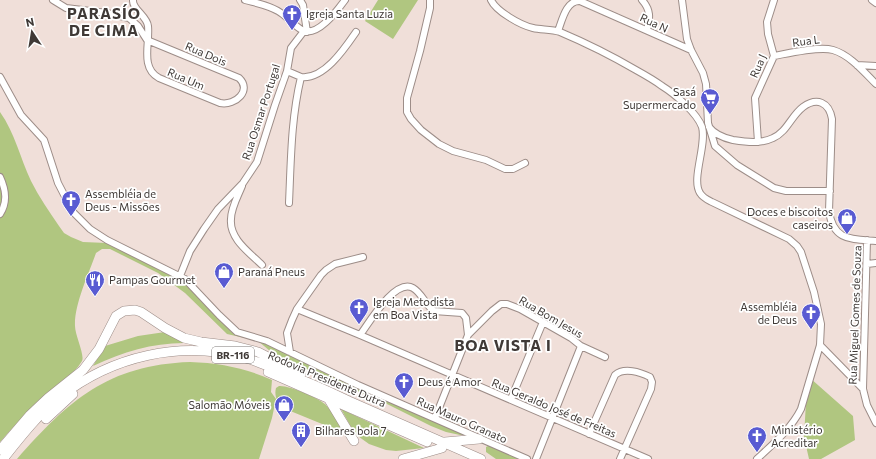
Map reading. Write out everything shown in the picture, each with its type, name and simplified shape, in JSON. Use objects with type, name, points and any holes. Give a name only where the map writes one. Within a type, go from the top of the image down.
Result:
[{"type":"highway","points":[[0,450],[30,415],[48,398],[83,370],[104,339],[116,316],[120,312],[130,310],[141,312],[165,328],[184,338],[201,342],[235,346],[258,352],[368,409]]},
{"type":"highway","name":"Rodovia Presidente Dutra","points":[[3,459],[59,397],[101,371],[153,354],[175,351],[202,350],[246,358],[303,380],[368,409],[442,445],[466,459]]},
{"type":"highway","name":"Rodovia Presidente Dutra","points":[[10,459],[61,404],[77,391],[100,378],[136,364],[158,359],[196,356],[219,358],[263,370],[442,445],[482,459]]},
{"type":"highway","points":[[328,398],[354,441]]},
{"type":"highway","points":[[403,459],[442,445],[479,439]]},
{"type":"street","points":[[53,0],[66,8],[101,12],[129,18],[138,26],[147,40]]},
{"type":"street","name":"Rua Um","points":[[133,0],[134,5],[147,21],[148,65],[151,72],[156,77],[220,103],[233,103],[241,95]]},
{"type":"street","points":[[245,0],[276,10],[298,27],[306,31],[315,31],[321,27],[345,0]]},
{"type":"street","points":[[300,0],[303,5],[306,31]]},
{"type":"street","points":[[430,0],[430,8],[420,51],[407,98],[406,108],[410,119],[439,144],[453,151],[486,160],[505,169],[513,169],[525,163]]},
{"type":"street","points":[[490,0],[499,10],[521,24],[533,28],[558,31],[614,58],[658,83],[693,113],[700,123],[703,138],[698,183],[702,196],[785,237],[797,246],[801,252],[819,311],[821,324],[820,345],[797,418],[757,459]]},
{"type":"street","points":[[642,0],[649,12],[650,19],[647,30]]},
{"type":"street","points":[[682,0],[686,33],[691,50],[705,79],[708,128],[703,138]]},
{"type":"street","name":"Rua J","points":[[758,142],[755,98],[774,56],[768,34],[767,22],[774,0]]},
{"type":"street","points":[[872,0],[876,2]]},
{"type":"street","name":"Rua N","points":[[558,31],[568,7],[572,2],[591,2],[691,50]]},
{"type":"street","name":"Rua Osmar Portugal","points":[[180,276],[190,251],[204,228],[218,209],[243,182],[257,162],[274,105],[287,71],[291,48],[306,31]]},
{"type":"street","points":[[287,71],[302,77],[314,75],[332,62],[343,51],[356,32]]},
{"type":"street","points":[[672,42],[682,40],[686,33]]},
{"type":"street","name":"Rua Dois","points":[[147,40],[239,78],[244,86],[241,95]]},
{"type":"street","name":"Rua L","points":[[774,56],[827,49],[836,51],[857,65],[876,84]]},
{"type":"street","points":[[857,65],[876,66]]},
{"type":"street","name":"Rua Mauro Granato","points":[[0,77],[21,116],[44,140],[58,182],[76,215],[90,229],[107,240],[180,276],[194,288],[234,331],[259,338],[358,385],[527,459]]},
{"type":"street","points":[[289,203],[292,130],[296,100],[302,77]]},
{"type":"street","points":[[707,102],[706,109],[708,128],[713,140],[718,149],[737,165],[774,188],[786,191],[830,191]]},
{"type":"street","name":"Rua Miguel Gomes de Souza","points":[[693,113],[708,128],[719,136],[739,141],[758,142],[771,140],[782,132],[800,110],[806,106],[813,103],[824,104],[829,108],[832,119],[830,218],[835,230],[844,237],[868,240],[863,389],[867,405],[876,423]]},
{"type":"street","points":[[693,113],[700,114],[706,109]]},
{"type":"street","points":[[713,140],[715,137],[719,136]]},
{"type":"street","points":[[703,138],[713,140]]},
{"type":"street","points":[[0,177],[4,184],[6,197],[0,214]]},
{"type":"street","points":[[243,182],[232,212],[231,228],[240,242],[262,265]]},
{"type":"street","points":[[868,240],[876,241]]},
{"type":"street","points":[[290,352],[287,333],[297,309],[326,270],[334,264],[363,257]]},
{"type":"street","points":[[867,264],[876,263]]},
{"type":"street","points":[[360,335],[390,295],[402,287],[410,286],[417,291],[434,311],[462,313],[466,318],[468,335]]},
{"type":"street","name":"Rua Bom Jesus","points":[[435,418],[453,376],[468,335],[492,310],[498,306],[504,304],[520,309],[571,338],[581,346],[604,357]]},
{"type":"street","name":"Rua Geraldo José de Freitas","points":[[297,309],[453,376],[511,399],[551,418],[648,459]]},
{"type":"street","points":[[511,399],[543,322]]},
{"type":"street","points":[[820,345],[863,389]]},
{"type":"street","points":[[536,459],[551,418],[581,346]]},
{"type":"street","points":[[590,434],[613,378],[618,373],[625,371],[650,377],[652,382],[651,389],[620,459]]},
{"type":"green space","points":[[378,0],[418,0],[393,39],[365,21]]},
{"type":"green space","points":[[0,112],[10,128],[34,187],[64,233],[83,242],[107,243],[159,268],[184,283],[232,330],[258,338],[467,435],[446,432],[431,426],[385,403],[276,356],[258,341],[227,334],[185,293],[158,273],[110,249],[102,249],[96,253],[82,289],[75,318],[75,326],[83,358],[82,361],[69,376],[31,409],[0,442]]},
{"type":"green space","points":[[165,332],[184,343],[172,343],[138,349],[115,356],[93,366],[105,346],[138,336]]},
{"type":"green space","points":[[190,362],[232,367],[252,372],[272,380],[271,392],[276,399],[272,418],[259,459],[17,459],[54,419],[73,403],[113,378],[136,370],[161,365]]},
{"type":"green space","points":[[810,378],[853,416],[855,440],[821,459],[809,459],[804,437],[806,402]]},
{"type":"green space","points":[[279,386],[284,386],[303,392],[325,404],[333,414],[344,433],[283,408],[276,399],[275,391]]},
{"type":"green space","points":[[341,409],[424,448],[396,451],[386,450],[369,444],[355,434]]},
{"type":"green space","points":[[490,445],[520,459],[496,459],[486,452],[486,447]]},
{"type":"place","name":"Igreja Santa Luzia","points":[[292,31]]},
{"type":"place","name":"Sasá Supermercado","points":[[710,115]]},
{"type":"place","name":"Assembléia de Deus - Missões","points":[[71,217]]},
{"type":"place","name":"Doces e biscoitos caseiros","points":[[847,235]]},
{"type":"place","name":"Paraná Pneus","points":[[224,289]]},
{"type":"place","name":"Pampas Gourmet","points":[[95,297]]},
{"type":"place","name":"Igreja Metodista em Boa Vista","points":[[359,325]]},
{"type":"place","name":"Assembléia de Deus","points":[[811,330]]},
{"type":"place","name":"Deus é Amor","points":[[404,399]]},
{"type":"place","name":"Salomão Móveis","points":[[284,422]]},
{"type":"place","name":"Bilhares bola 7","points":[[301,448]]},
{"type":"place","name":"Ministério Acreditar","points":[[757,453]]},
{"type":"district","name":"PARASÍO DE CIMA","points":[[104,22]]},
{"type":"district","name":"BOA VISTA I","points":[[503,346]]}]
